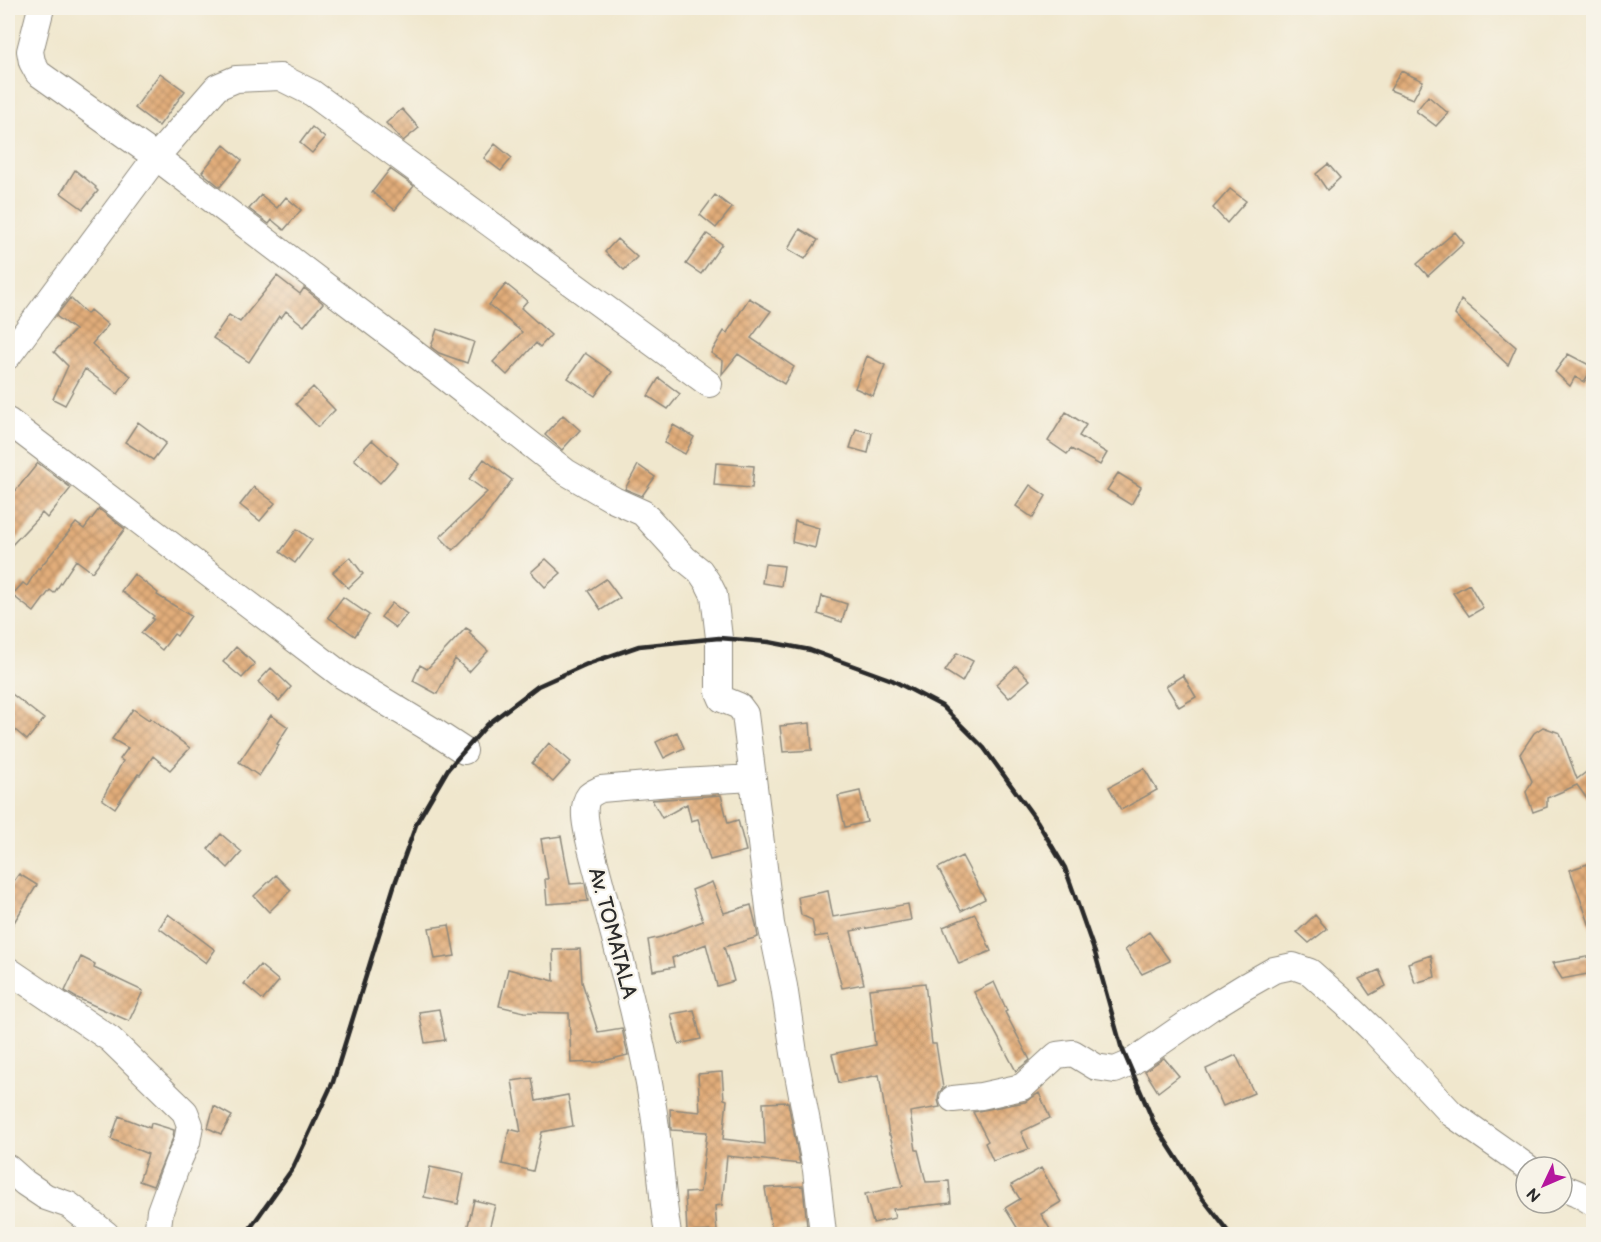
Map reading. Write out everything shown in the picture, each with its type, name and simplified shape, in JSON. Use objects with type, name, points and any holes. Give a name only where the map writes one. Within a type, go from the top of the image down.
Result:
[{"type":"street","points":[[41,8],[30,51],[32,62],[38,73],[156,157],[566,472],[614,500],[643,513],[708,583],[714,595],[719,638],[718,692],[722,699],[739,705],[745,714],[771,924],[816,1170],[823,1234]]},
{"type":"street","points":[[8,356],[156,157],[217,87],[236,79],[280,77],[312,93],[709,384]]},
{"type":"street","points":[[8,421],[343,676],[464,752]]},
{"type":"street","name":"Av. TOMATALA","points":[[668,1234],[654,1109],[639,1032],[591,848],[585,804],[590,795],[601,789],[672,782],[753,778]]},
{"type":"street","points":[[953,1099],[981,1096],[1022,1087],[1057,1055],[1073,1053],[1096,1067],[1115,1070],[1129,1064],[1244,987],[1274,970],[1293,966],[1310,972],[1345,1003],[1452,1114],[1514,1158]]},
{"type":"street","points":[[8,970],[110,1039],[185,1113],[190,1125],[187,1142],[160,1211],[157,1234]]},
{"type":"street","points":[[8,1168],[46,1197],[69,1205],[106,1234]]},
{"type":"street","points":[[1574,1192],[1593,1203]]},
{"type":"building","points":[[1401,71],[1423,81],[1413,99],[1390,90]]},
{"type":"building","points":[[160,73],[185,91],[159,126],[135,108]]},
{"type":"building","points":[[1428,96],[1448,113],[1436,126],[1416,111]]},
{"type":"building","points":[[402,109],[419,128],[403,141],[386,123]]},
{"type":"building","points":[[312,127],[325,138],[312,153],[300,143]]},
{"type":"building","points":[[495,144],[512,158],[501,171],[484,158]]},
{"type":"building","points":[[224,145],[242,160],[220,187],[202,172]]},
{"type":"building","points":[[1328,164],[1340,178],[1327,190],[1316,174]]},
{"type":"building","points":[[390,169],[414,186],[395,210],[372,192]]},
{"type":"building","points":[[75,170],[98,191],[83,209],[61,193]]},
{"type":"building","points":[[1230,189],[1246,201],[1227,223],[1213,208]]},
{"type":"building","points":[[261,195],[277,208],[286,197],[301,210],[284,230],[272,220],[269,224],[249,209]]},
{"type":"building","points":[[715,195],[732,208],[716,228],[700,215]]},
{"type":"building","points":[[800,229],[818,240],[805,259],[788,249]]},
{"type":"building","points":[[1455,232],[1464,243],[1428,276],[1417,264]]},
{"type":"building","points":[[707,234],[722,244],[701,274],[686,264]]},
{"type":"building","points":[[617,239],[637,257],[624,270],[605,252]]},
{"type":"building","points":[[277,276],[300,294],[304,288],[323,303],[304,326],[286,311],[281,318],[279,316],[249,362],[213,338],[229,315],[240,322]]},
{"type":"building","points":[[506,284],[527,301],[521,308],[551,335],[540,347],[536,343],[507,375],[493,362],[522,332],[489,305]]},
{"type":"building","points":[[70,298],[87,314],[90,310],[108,325],[92,344],[131,376],[118,394],[85,369],[65,405],[53,399],[68,366],[54,352],[75,330],[56,316]]},
{"type":"building","points":[[749,298],[771,311],[751,338],[794,367],[784,384],[738,354],[722,374],[723,361],[711,353],[724,331],[727,333]]},
{"type":"building","points":[[1461,300],[1516,347],[1508,365],[1455,315]]},
{"type":"building","points":[[437,329],[474,342],[467,363],[439,353],[431,347]]},
{"type":"building","points":[[585,353],[612,372],[595,396],[568,378]]},
{"type":"building","points":[[1568,354],[1593,367],[1584,382],[1575,377],[1570,386],[1555,372]]},
{"type":"building","points":[[867,356],[885,365],[873,396],[855,388]]},
{"type":"building","points":[[659,378],[680,394],[668,409],[648,396]]},
{"type":"building","points":[[313,387],[335,410],[318,427],[296,404]]},
{"type":"building","points":[[1066,412],[1086,425],[1079,436],[1107,453],[1100,465],[1071,449],[1067,454],[1048,441]]},
{"type":"building","points":[[563,415],[580,430],[562,450],[545,435]]},
{"type":"building","points":[[138,422],[166,443],[153,460],[125,442]]},
{"type":"building","points":[[673,425],[694,437],[685,454],[664,443]]},
{"type":"building","points":[[856,429],[872,433],[868,453],[850,448]]},
{"type":"building","points":[[372,440],[398,463],[380,483],[354,459]]},
{"type":"building","points":[[484,459],[512,480],[483,520],[453,550],[440,537],[487,492],[469,479]]},
{"type":"building","points":[[38,463],[71,488],[47,518],[42,513],[8,549],[8,500]]},
{"type":"building","points":[[716,463],[754,466],[752,488],[714,485]]},
{"type":"building","points":[[638,465],[655,477],[642,496],[625,489]]},
{"type":"building","points":[[1118,473],[1141,487],[1131,505],[1107,490]]},
{"type":"building","points":[[1030,485],[1046,496],[1033,518],[1016,506]]},
{"type":"building","points":[[254,487],[275,503],[260,521],[240,505]]},
{"type":"building","points":[[99,509],[125,529],[92,572],[76,560],[54,593],[50,590],[34,612],[12,595],[23,583],[27,586],[38,568],[76,523],[84,529]]},
{"type":"building","points":[[795,521],[819,528],[815,548],[792,542]]},
{"type":"building","points":[[297,529],[312,540],[295,563],[280,552]]},
{"type":"building","points":[[350,557],[363,574],[348,588],[333,572]]},
{"type":"building","points":[[546,559],[561,573],[545,587],[531,572]]},
{"type":"building","points":[[765,564],[784,566],[781,586],[762,583]]},
{"type":"building","points":[[134,574],[158,593],[157,595],[191,616],[177,636],[174,634],[162,650],[141,633],[154,619],[152,618],[154,616],[121,591]]},
{"type":"building","points":[[606,579],[620,598],[601,610],[588,591]]},
{"type":"building","points":[[1469,584],[1483,608],[1469,616],[1453,593]]},
{"type":"building","points":[[822,596],[847,604],[842,622],[818,614]]},
{"type":"building","points":[[343,597],[369,615],[355,636],[328,617]]},
{"type":"building","points":[[392,603],[407,614],[396,628],[381,617]]},
{"type":"building","points":[[466,628],[488,651],[469,672],[455,659],[437,694],[413,681],[420,665],[427,669]]},
{"type":"building","points":[[236,647],[255,664],[242,678],[223,662]]},
{"type":"building","points":[[957,653],[973,661],[962,682],[945,671]]},
{"type":"building","points":[[1016,666],[1030,680],[1009,698],[996,684]]},
{"type":"building","points":[[271,668],[291,687],[279,701],[258,682]]},
{"type":"building","points":[[1183,675],[1196,697],[1179,707],[1166,686]]},
{"type":"building","points":[[8,691],[44,719],[27,740],[8,724]]},
{"type":"building","points":[[133,709],[149,720],[150,718],[190,748],[170,770],[153,756],[115,808],[102,799],[123,761],[120,759],[128,748],[112,739]]},
{"type":"building","points":[[271,715],[288,727],[259,776],[239,762]]},
{"type":"building","points":[[810,723],[812,750],[783,752],[780,726]]},
{"type":"building","points":[[1543,727],[1560,733],[1577,779],[1593,767],[1593,807],[1577,785],[1547,798],[1547,807],[1533,812],[1526,792],[1532,781],[1520,754],[1534,733]]},
{"type":"building","points":[[677,732],[684,748],[664,758],[656,742]]},
{"type":"building","points":[[549,743],[571,762],[553,782],[532,763]]},
{"type":"building","points":[[1144,768],[1157,790],[1121,810],[1109,787]]},
{"type":"building","points":[[860,791],[867,822],[845,827],[838,796]]},
{"type":"building","points":[[721,795],[728,823],[738,820],[746,851],[710,860],[698,819],[691,821],[687,804],[662,818],[652,800]]},
{"type":"building","points":[[221,834],[242,852],[228,868],[208,849]]},
{"type":"building","points":[[561,836],[570,884],[585,883],[588,901],[547,904],[545,879],[548,879],[541,839]]},
{"type":"building","points":[[962,856],[985,899],[961,911],[938,868]]},
{"type":"building","points":[[1593,862],[1593,928],[1591,929],[1570,870]]},
{"type":"building","points":[[19,874],[37,885],[8,932],[8,889]]},
{"type":"building","points":[[276,875],[291,890],[269,912],[254,896]]},
{"type":"building","points":[[712,882],[724,913],[751,905],[756,925],[758,937],[724,947],[734,981],[717,986],[706,944],[672,958],[674,967],[653,971],[648,940],[703,921],[692,890]]},
{"type":"building","points":[[828,891],[833,917],[908,904],[911,920],[851,931],[864,984],[842,988],[828,935],[815,937],[812,920],[801,915],[798,897]]},
{"type":"building","points":[[168,914],[215,950],[206,963],[159,928]]},
{"type":"building","points":[[975,914],[991,951],[959,964],[943,927]]},
{"type":"building","points":[[1315,915],[1327,929],[1309,943],[1297,932]]},
{"type":"building","points":[[449,925],[455,956],[435,959],[429,928]]},
{"type":"building","points":[[1149,932],[1170,961],[1142,974],[1125,950]]},
{"type":"building","points":[[580,949],[582,982],[598,1032],[622,1028],[628,1055],[600,1062],[571,1063],[569,1013],[524,1012],[499,1006],[508,969],[554,981],[553,950]]},
{"type":"building","points":[[1431,955],[1435,977],[1415,983],[1408,963]]},
{"type":"building","points":[[1593,956],[1593,973],[1562,979],[1552,963]]},
{"type":"building","points":[[81,957],[95,964],[94,968],[143,991],[129,1021],[65,991]]},
{"type":"building","points":[[260,965],[279,981],[263,1000],[244,984]]},
{"type":"building","points":[[1379,970],[1386,986],[1370,995],[1359,979]]},
{"type":"building","points":[[994,982],[1007,1011],[1005,1012],[1030,1060],[1016,1071],[974,992]]},
{"type":"building","points":[[925,983],[932,1044],[936,1044],[943,1088],[939,1093],[940,1107],[910,1112],[916,1150],[918,1150],[926,1182],[949,1181],[951,1203],[893,1209],[895,1218],[873,1223],[865,1194],[903,1186],[889,1135],[879,1075],[839,1083],[832,1054],[875,1045],[869,989]]},
{"type":"building","points":[[439,1009],[445,1040],[425,1043],[419,1012]]},
{"type":"building","points":[[694,1010],[701,1039],[679,1044],[671,1014]]},
{"type":"building","points":[[1236,1055],[1254,1093],[1223,1106],[1206,1069]]},
{"type":"building","points":[[1164,1058],[1179,1076],[1158,1092],[1145,1071]]},
{"type":"building","points":[[722,1072],[724,1099],[727,1100],[723,1139],[765,1144],[763,1103],[788,1102],[800,1164],[727,1156],[722,1205],[715,1206],[717,1231],[687,1232],[685,1193],[700,1192],[707,1132],[671,1130],[670,1109],[700,1112],[698,1074]]},
{"type":"building","points":[[532,1078],[536,1101],[568,1095],[573,1126],[542,1132],[533,1171],[502,1164],[509,1129],[521,1132],[512,1081]]},
{"type":"building","points":[[1039,1093],[1050,1118],[1021,1132],[1029,1149],[993,1161],[985,1143],[988,1141],[973,1112],[1025,1102]]},
{"type":"building","points":[[214,1106],[232,1116],[221,1134],[208,1128]]},
{"type":"building","points":[[119,1116],[150,1128],[151,1123],[174,1130],[173,1138],[153,1186],[139,1181],[148,1154],[111,1139]]},
{"type":"building","points":[[430,1167],[464,1174],[458,1204],[424,1197]]},
{"type":"building","points":[[1041,1168],[1061,1202],[1041,1214],[1053,1234],[1021,1234],[1005,1208],[1020,1199],[1011,1185]]},
{"type":"building","points":[[803,1186],[807,1226],[772,1231],[765,1188]]},
{"type":"building","points":[[474,1200],[495,1205],[488,1234],[466,1234]]},
{"type":"railway","points":[[246,1234],[293,1168],[333,1082],[394,886],[417,822],[448,769],[488,724],[538,686],[587,664],[639,646],[719,638],[769,642],[810,650],[892,680],[942,706],[984,748],[1037,821],[1065,868],[1095,953],[1121,1046],[1154,1123],[1203,1199],[1230,1234]]}]
